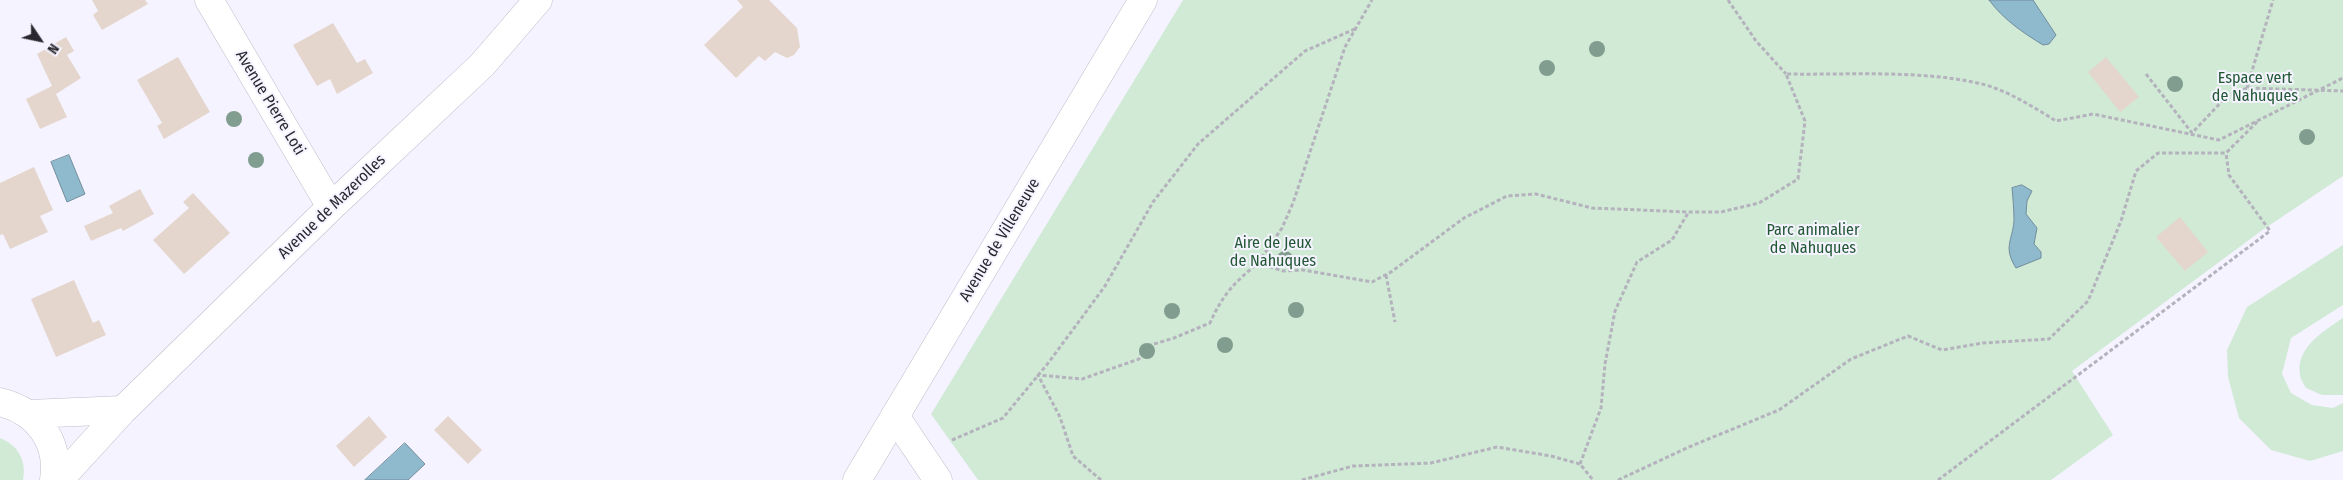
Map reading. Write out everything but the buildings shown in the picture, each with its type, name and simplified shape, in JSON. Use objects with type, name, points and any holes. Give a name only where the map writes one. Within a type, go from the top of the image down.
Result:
[{"type":"street","name":"Avenue Pierre Loti","points":[[209,0],[331,207]]},
{"type":"street","name":"Avenue de Mazerolles","points":[[58,480],[123,410],[331,207],[482,65],[538,0]]},
{"type":"street","name":"Avenue de Villeneuve","points":[[857,480],[1142,0]]},
{"type":"street","points":[[0,402],[14,406],[29,414],[41,425],[50,440],[55,455],[54,480]]},
{"type":"street","points":[[29,414],[123,410]]},
{"type":"street","points":[[895,416],[938,480]]},
{"type":"path","points":[[1038,375],[1082,378],[1139,359],[1144,347],[1174,338],[1210,323],[1221,299],[1240,278],[1258,264],[1282,228],[1293,203],[1345,47],[1372,0]]},
{"type":"path","points":[[1258,264],[1283,271],[1303,270],[1372,282],[1386,275],[1464,218],[1507,196],[1536,194],[1592,208],[1688,212],[1721,212],[1759,204],[1798,180],[1805,121],[1786,74],[1756,41],[1728,0]]},
{"type":"path","points":[[2247,88],[2273,0]]},
{"type":"path","points":[[919,452],[1003,418],[1106,286],[1153,202],[1198,144],[1305,51],[1357,28]]},
{"type":"path","points":[[1786,74],[1929,76],[1975,82],[2025,101],[2056,121],[2093,114],[2219,140],[2343,78]]},
{"type":"path","points":[[2146,74],[2192,133],[2226,97],[2247,88],[2343,90]]},
{"type":"path","points":[[1618,480],[1689,447],[1779,410],[1851,359],[1908,336],[1942,350],[1983,343],[2049,339],[2088,300],[2121,221],[2136,171],[2158,153],[2226,153],[2261,118]]},
{"type":"path","points":[[1938,480],[2270,231],[2229,175],[2226,153]]},
{"type":"path","points":[[1580,464],[1601,408],[1605,364],[1615,311],[1637,262],[1672,240],[1688,212]]},
{"type":"path","points":[[1386,275],[1395,322]]},
{"type":"path","points":[[1038,375],[1060,416],[1073,456],[1101,480]]},
{"type":"path","points":[[1302,480],[1353,466],[1430,463],[1497,447],[1551,456],[1580,464],[1593,480]]},
{"type":"green space","name":"Parc animalier de Nahuques","points":[[1183,0],[2343,0],[2343,176],[2261,231],[2072,371],[2113,435],[2051,480],[978,480],[931,414]]},
{"type":"green space","points":[[2343,245],[2343,305],[2291,338],[2282,374],[2291,393],[2312,405],[2333,408],[2343,403],[2343,451],[2310,461],[2271,450],[2239,418],[2228,377],[2227,350],[2247,307]]},
{"type":"green space","points":[[2343,318],[2343,395],[2322,395],[2306,388],[2300,374],[2302,356],[2320,334]]},
{"type":"green space","points":[[0,438],[12,445],[20,454],[24,466],[23,480],[0,480]]},
{"type":"water","points":[[1989,0],[2033,0],[2056,35],[2049,44],[2043,45],[2014,25]]},
{"type":"water","points":[[69,155],[85,194],[67,202],[51,162]]},
{"type":"water","points":[[2022,185],[2032,191],[2027,201],[2026,214],[2037,228],[2034,244],[2041,252],[2041,258],[2016,268],[2009,249],[2014,221],[2012,188]]},
{"type":"water","points":[[405,443],[425,464],[408,480],[365,480]]},
{"type":"park label","name":"Espace vert de Nahuques","points":[[2255,88]]},
{"type":"park label","name":"Aire de Jeux de Nahuques","points":[[1273,253]]}]
